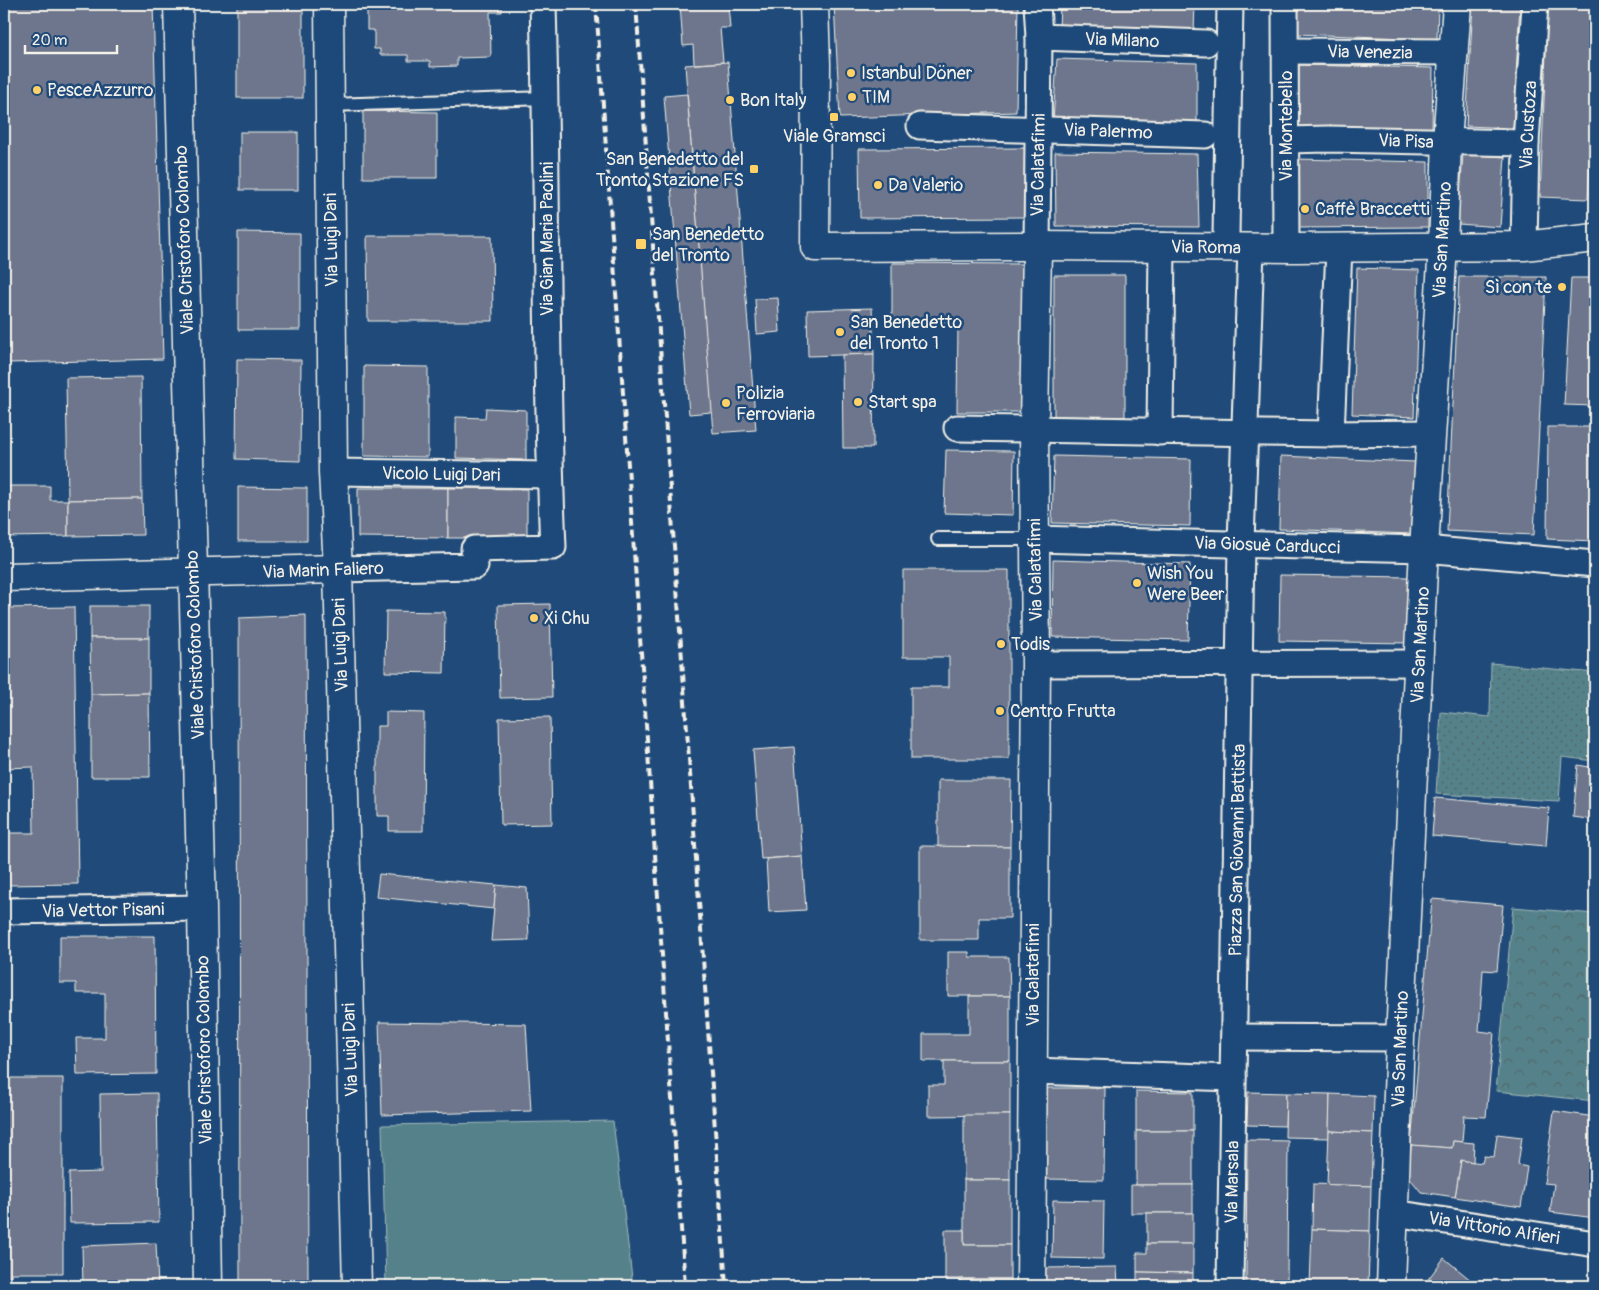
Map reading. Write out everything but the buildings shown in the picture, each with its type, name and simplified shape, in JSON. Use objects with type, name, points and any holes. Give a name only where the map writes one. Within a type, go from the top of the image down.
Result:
[{"type":"street","name":"Viale Cristoforo Colombo","points":[[178,4],[202,908],[208,1286]]},
{"type":"street","name":"Via Luigi Dari","points":[[329,4],[333,472],[338,569],[356,1286]]},
{"type":"street","name":"Via Gian Maria Paolini","points":[[544,4],[550,475]]},
{"type":"street","name":"Via Roma","points":[[814,4],[816,64],[815,247],[1162,246],[1339,248],[1524,246],[1595,238]]},
{"type":"street","name":"Via Calatafimi","points":[[1031,1286],[1036,664],[1034,429],[1039,37],[1037,4]]},
{"type":"street","points":[[1226,236],[1230,4]]},
{"type":"street","name":"Via Montebello","points":[[1285,4],[1286,248]]},
{"type":"street","name":"Via San Martino","points":[[1391,1286],[1400,1038],[1424,549],[1443,246],[1446,142],[1455,52],[1457,4]]},
{"type":"street","name":"Via Custoza","points":[[1524,246],[1526,143],[1535,4]]},
{"type":"street","name":"Via Milano","points":[[1039,37],[1206,43]]},
{"type":"street","name":"Via Venezia","points":[[1286,51],[1455,52]]},
{"type":"street","name":"Via Palermo","points":[[920,126],[1205,134]]},
{"type":"street","name":"Via Pisa","points":[[1286,140],[1328,139],[1526,143]]},
{"type":"street","points":[[1160,432],[1162,246]]},
{"type":"street","name":"Piazza San Giovanni Battista","points":[[1233,1078],[1241,543],[1252,248]]},
{"type":"street","points":[[1331,434],[1339,248]]},
{"type":"street","points":[[957,428],[1331,434],[1431,433]]},
{"type":"street","name":"Vicolo Luigi Dari","points":[[333,472],[550,475]]},
{"type":"street","name":"Via Marin Faliero","points":[[4,577],[475,566],[474,550],[553,547],[550,475]]},
{"type":"street","name":"Via Giosuè Carducci","points":[[1034,539],[1424,549],[1595,564]]},
{"type":"street","points":[[1036,664],[1419,663]]},
{"type":"street","name":"Via Vettor Pisani","points":[[4,911],[202,908]]},
{"type":"street","points":[[1234,1037],[1400,1038]]},
{"type":"street","points":[[1033,1071],[1233,1078]]},
{"type":"street","name":"Via Marsala","points":[[1230,1286],[1233,1078]]},
{"type":"street","name":"Via Vittorio Alfieri","points":[[1394,1213],[1595,1244]]},
{"type":"lane","points":[[329,105],[546,98]]},
{"type":"lane","name":"Via Giosuè Carducci","points":[[938,539],[1034,539]]},
{"type":"green space","points":[[1491,663],[1595,673],[1595,761],[1562,757],[1559,801],[1436,794],[1441,712],[1490,717]]},
{"type":"green space","points":[[1513,907],[1595,914],[1595,1101],[1496,1091]]},
{"type":"green space","points":[[613,1121],[633,1286],[386,1286],[382,1125]]},
{"type":"railway","points":[[596,4],[685,1286]]},
{"type":"railway","points":[[636,4],[726,1286]]},
{"type":"place","name":"Istanbul Döner","points":[[851,73]]},
{"type":"place","name":"PesceAzzurro","points":[[37,90]]},
{"type":"place","name":"TIM","points":[[852,97]]},
{"type":"place","name":"Bon Italy","points":[[730,100]]},
{"type":"place","name":"Viale Gramsci","points":[[834,117]]},
{"type":"place","name":"San Benedetto del Tronto Stazione FS","points":[[754,169]]},
{"type":"place","name":"Da Valerio","points":[[878,185]]},
{"type":"place","name":"Caffè Braccetti","points":[[1305,209]]},
{"type":"place","name":"San Benedetto del Tronto","points":[[641,244]]},
{"type":"place","name":"Sì con te","points":[[1562,287]]},
{"type":"place","name":"San Benedetto del Tronto 1","points":[[840,332]]},
{"type":"place","name":"Start spa","points":[[858,402]]},
{"type":"place","name":"Polizia Ferroviaria","points":[[726,403]]},
{"type":"place","name":"Wish You Were Beer","points":[[1137,583]]},
{"type":"place","name":"Xi Chu","points":[[534,618]]},
{"type":"place","name":"Todis","points":[[1001,644]]},
{"type":"place","name":"Centro Frutta","points":[[1000,711]]}]
